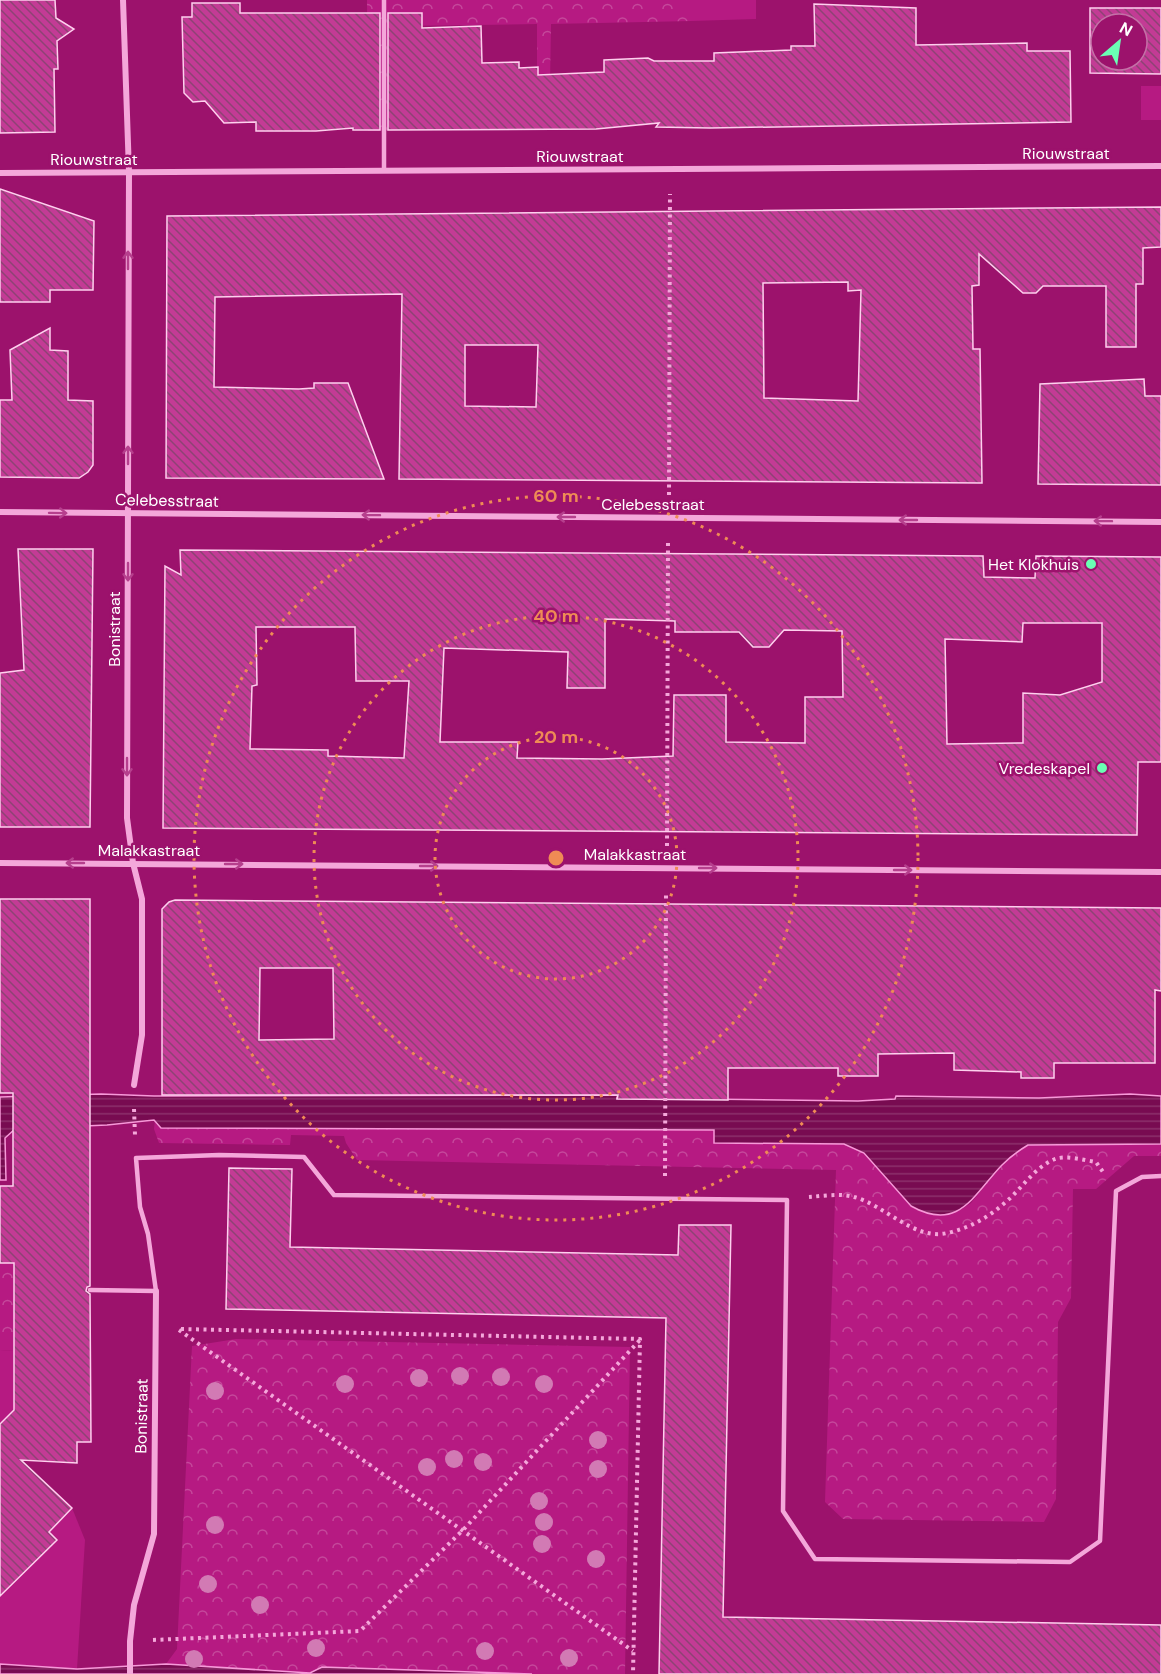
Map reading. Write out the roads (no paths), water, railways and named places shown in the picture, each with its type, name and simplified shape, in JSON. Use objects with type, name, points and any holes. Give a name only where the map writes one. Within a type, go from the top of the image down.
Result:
[{"type":"street","name":"Bonistraat","points":[[123,0],[129,172],[127,818],[133,863],[142,899],[142,1035],[134,1084]]},
{"type":"street","name":"Riouwstraat","points":[[0,174],[1161,166]]},
{"type":"street","name":"Celebesstraat","points":[[0,512],[1161,522]]},
{"type":"street","name":"Malakkastraat","points":[[0,863],[1161,872]]},
{"type":"street","name":"Bonistraat","points":[[130,1674],[130,1641],[134,1605],[154,1534],[156,1291]]},
{"type":"lane","points":[[384,0],[384,170]]},
{"type":"lane","name":"Bonistraat","points":[[156,1291],[148,1234],[140,1207],[136,1158],[219,1155],[304,1157],[334,1194],[787,1200],[783,1511],[815,1559],[1070,1562],[1100,1541],[1116,1191],[1142,1177],[1161,1176]]},
{"type":"lane","points":[[90,1290],[156,1291]]},
{"type":"place","name":"Het Klokhuis","points":[[1091,564]]},
{"type":"place","name":"Vredeskapel","points":[[1102,768]]}]
